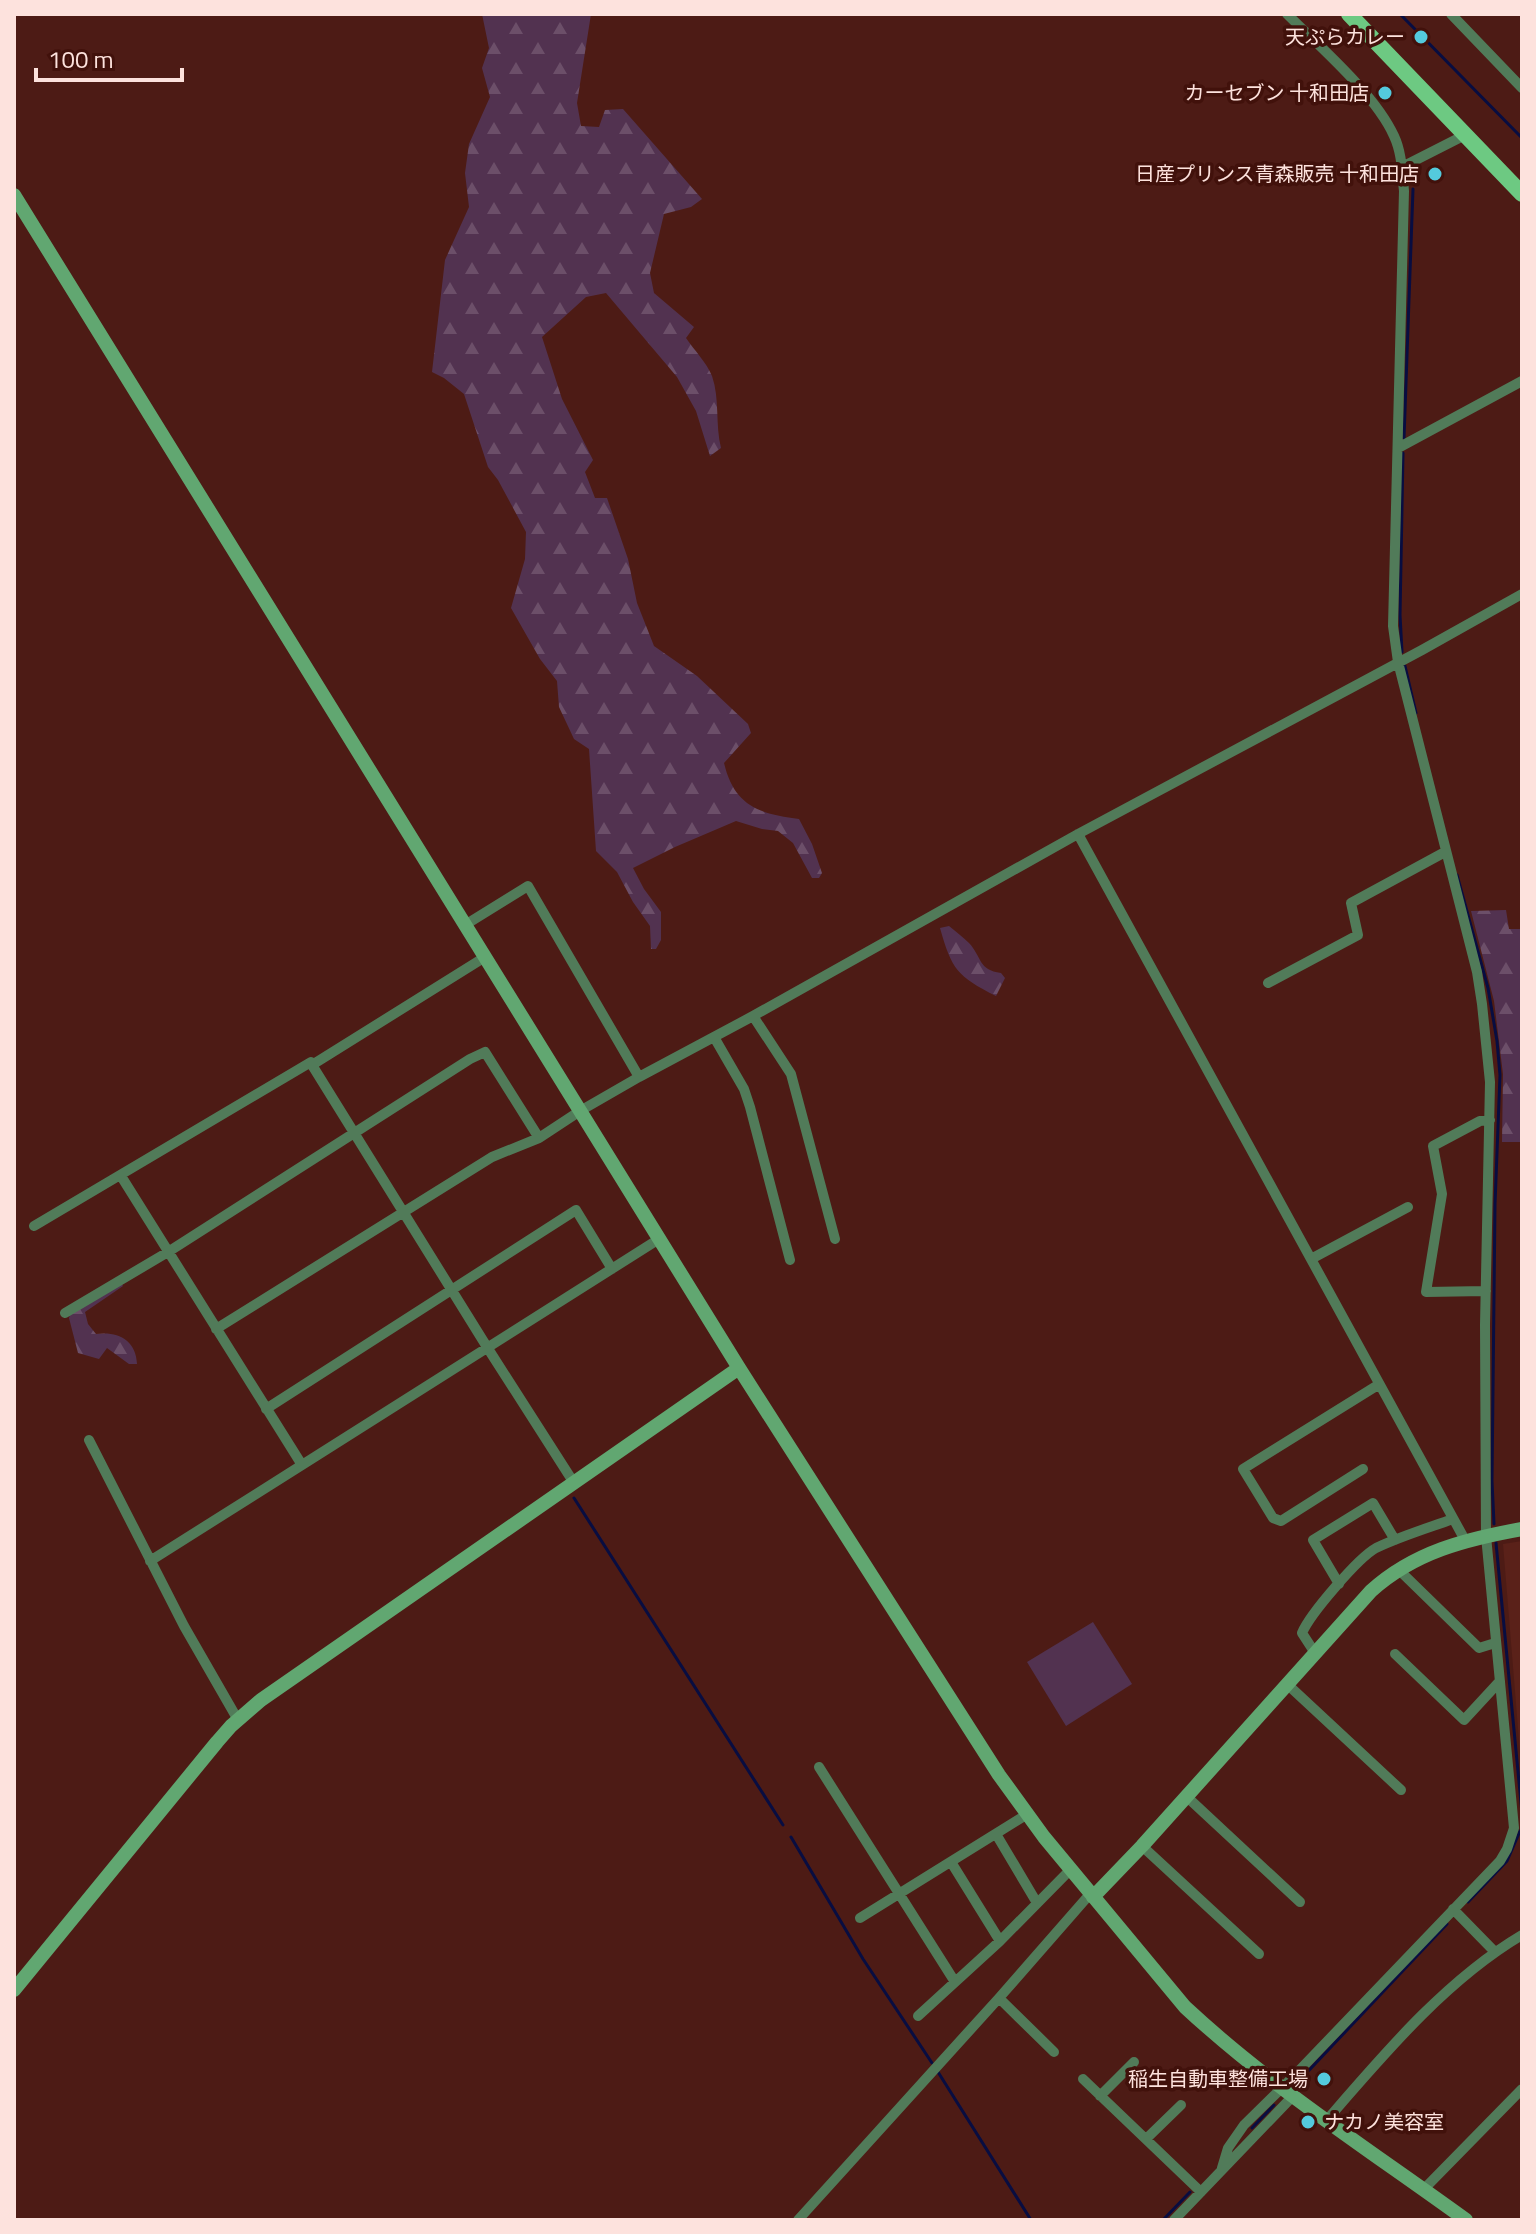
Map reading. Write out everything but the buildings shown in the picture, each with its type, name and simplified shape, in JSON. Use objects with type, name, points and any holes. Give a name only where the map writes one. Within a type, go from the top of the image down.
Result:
[{"type":"main road","points":[[1349,14],[1522,194]]},
{"type":"street","points":[[1180,2218],[1287,2091],[1500,1861],[1514,1828],[1486,1536],[1490,1082],[1477,972],[1398,662],[1393,626],[1404,191],[1402,167],[1394,137],[1380,111],[1287,14]]},
{"type":"street","points":[[1451,14],[1522,88]]},
{"type":"street","points":[[1402,167],[1465,135]]},
{"type":"street","points":[[14,195],[739,1368],[1026,1815],[1185,2007],[1231,2049],[1463,2219]]},
{"type":"street","points":[[1398,448],[1522,381]]},
{"type":"street","points":[[216,1329],[492,1157],[539,1138],[639,1077],[1078,834],[1522,594]]},
{"type":"street","points":[[1078,834],[1465,1540]]},
{"type":"street","points":[[1268,983],[1358,935],[1351,903],[1445,852]]},
{"type":"street","points":[[465,925],[528,886],[639,1077]]},
{"type":"street","points":[[312,1065],[485,957]]},
{"type":"street","points":[[753,1016],[791,1074],[835,1239]]},
{"type":"street","points":[[714,1037],[744,1089],[790,1260]]},
{"type":"street","points":[[65,1313],[168,1252],[485,1052],[539,1138]]},
{"type":"street","points":[[34,1226],[311,1062],[574,1483]]},
{"type":"street","points":[[1486,1291],[1426,1292],[1442,1194],[1433,1146],[1480,1121],[1490,1120]]},
{"type":"street","points":[[121,1176],[302,1465]]},
{"type":"street","points":[[1311,1259],[1408,1207]]},
{"type":"street","points":[[266,1409],[576,1210],[612,1269]]},
{"type":"street","points":[[150,1561],[659,1239]]},
{"type":"street","points":[[14,1990],[217,1742],[261,1700],[739,1368]]},
{"type":"street","points":[[1363,1469],[1281,1521],[1273,1518],[1243,1469],[1378,1385]]},
{"type":"street","points":[[89,1440],[184,1626],[238,1720]]},
{"type":"street","points":[[1339,1584],[1313,1540],[1373,1503],[1395,1540]]},
{"type":"street","points":[[1315,1653],[1302,1633],[1307,1621],[1373,1550],[1453,1519]]},
{"type":"street","points":[[798,2220],[1092,1896],[1142,1846],[1371,1591],[1384,1579],[1433,1552],[1465,1540],[1522,1529]]},
{"type":"street","points":[[1399,1570],[1479,1648],[1495,1643]]},
{"type":"street","points":[[1395,1654],[1464,1720],[1500,1681]]},
{"type":"street","points":[[1287,1684],[1401,1790]]},
{"type":"street","points":[[819,1767],[955,1982]]},
{"type":"street","points":[[1186,1796],[1300,1902]]},
{"type":"street","points":[[860,1918],[1026,1815]]},
{"type":"street","points":[[996,1834],[1037,1903]]},
{"type":"street","points":[[1142,1846],[1259,1954]]},
{"type":"street","points":[[951,1862],[1000,1941]]},
{"type":"street","points":[[918,2016],[1000,1941],[1070,1870]]},
{"type":"street","points":[[1453,1909],[1494,1951]]},
{"type":"street","points":[[1326,2121],[1397,2041],[1494,1951],[1522,1935]]},
{"type":"street","points":[[999,1998],[1054,2052]]},
{"type":"street","points":[[1100,2096],[1134,2062]]},
{"type":"street","points":[[1083,2079],[1201,2192]]},
{"type":"street","points":[[1424,2189],[1522,2089]]},
{"type":"street","points":[[1146,2139],[1181,2105]]},
{"type":"shaded area","points":[[1522,1541],[1522,1777],[1503,1544]]},
{"type":"green space","points":[[482,14],[591,14],[577,103],[581,126],[599,127],[605,110],[623,109],[702,199],[691,207],[664,214],[650,273],[654,293],[694,327],[686,338],[712,376],[721,448],[710,456],[696,411],[677,377],[606,293],[586,297],[542,337],[562,399],[593,460],[585,472],[595,498],[607,498],[628,559],[637,603],[654,646],[697,676],[748,724],[751,733],[724,763],[728,777],[741,798],[750,805],[771,814],[799,819],[822,873],[819,878],[812,878],[793,843],[778,831],[736,821],[675,847],[633,868],[661,912],[661,940],[656,949],[651,949],[650,926],[617,872],[596,851],[589,749],[574,739],[559,707],[557,681],[540,659],[511,608],[525,559],[526,532],[488,467],[464,394],[432,372],[445,260],[469,207],[465,173],[469,144],[490,97],[482,68],[489,48]]},
{"type":"green space","points":[[1506,910],[1509,929],[1522,929],[1522,1142],[1502,1142],[1503,1074],[1494,1001],[1471,911]]},
{"type":"green space","points":[[949,926],[969,943],[984,966],[1005,978],[996,996],[964,977],[953,963],[940,928]]},
{"type":"green space","points":[[121,1283],[123,1286],[85,1312],[88,1324],[96,1334],[111,1334],[129,1343],[137,1364],[129,1364],[107,1348],[99,1359],[78,1353],[69,1318]]},
{"type":"green space","points":[[1093,1622],[1132,1684],[1066,1726],[1027,1662]]},
{"type":"waterway","points":[[1400,14],[1522,138]]},
{"type":"waterway","points":[[1404,438],[1413,189]]},
{"type":"waterway","points":[[1402,652],[1403,453]]},
{"type":"waterway","points":[[1405,666],[1416,713]]},
{"type":"waterway","points":[[1457,875],[1488,988],[1500,1075],[1495,1204],[1494,1524]]},
{"type":"waterway","points":[[574,1498],[783,1825]]},
{"type":"waterway","points":[[1496,1543],[1522,1813]]},
{"type":"waterway","points":[[1468,1902],[1507,1861],[1520,1831]]},
{"type":"waterway","points":[[791,1837],[863,1959],[932,2063]]},
{"type":"waterway","points":[[1297,2083],[1447,1924]]},
{"type":"waterway","points":[[938,2072],[1031,2220]]},
{"type":"waterway","points":[[1252,2128],[1274,2105]]},
{"type":"waterway","points":[[1163,2220],[1190,2192]]},
{"type":"place","name":"天ぷらカレー","points":[[1421,37]]},
{"type":"place","name":"カーセブン 十和田店","points":[[1385,93]]},
{"type":"place","name":"日産プリンス青森販売 十和田店","points":[[1435,174]]},
{"type":"place","name":"稲生自動車整備工場","points":[[1324,2079]]},
{"type":"place","name":"ナカノ美容室","points":[[1308,2122]]}]
